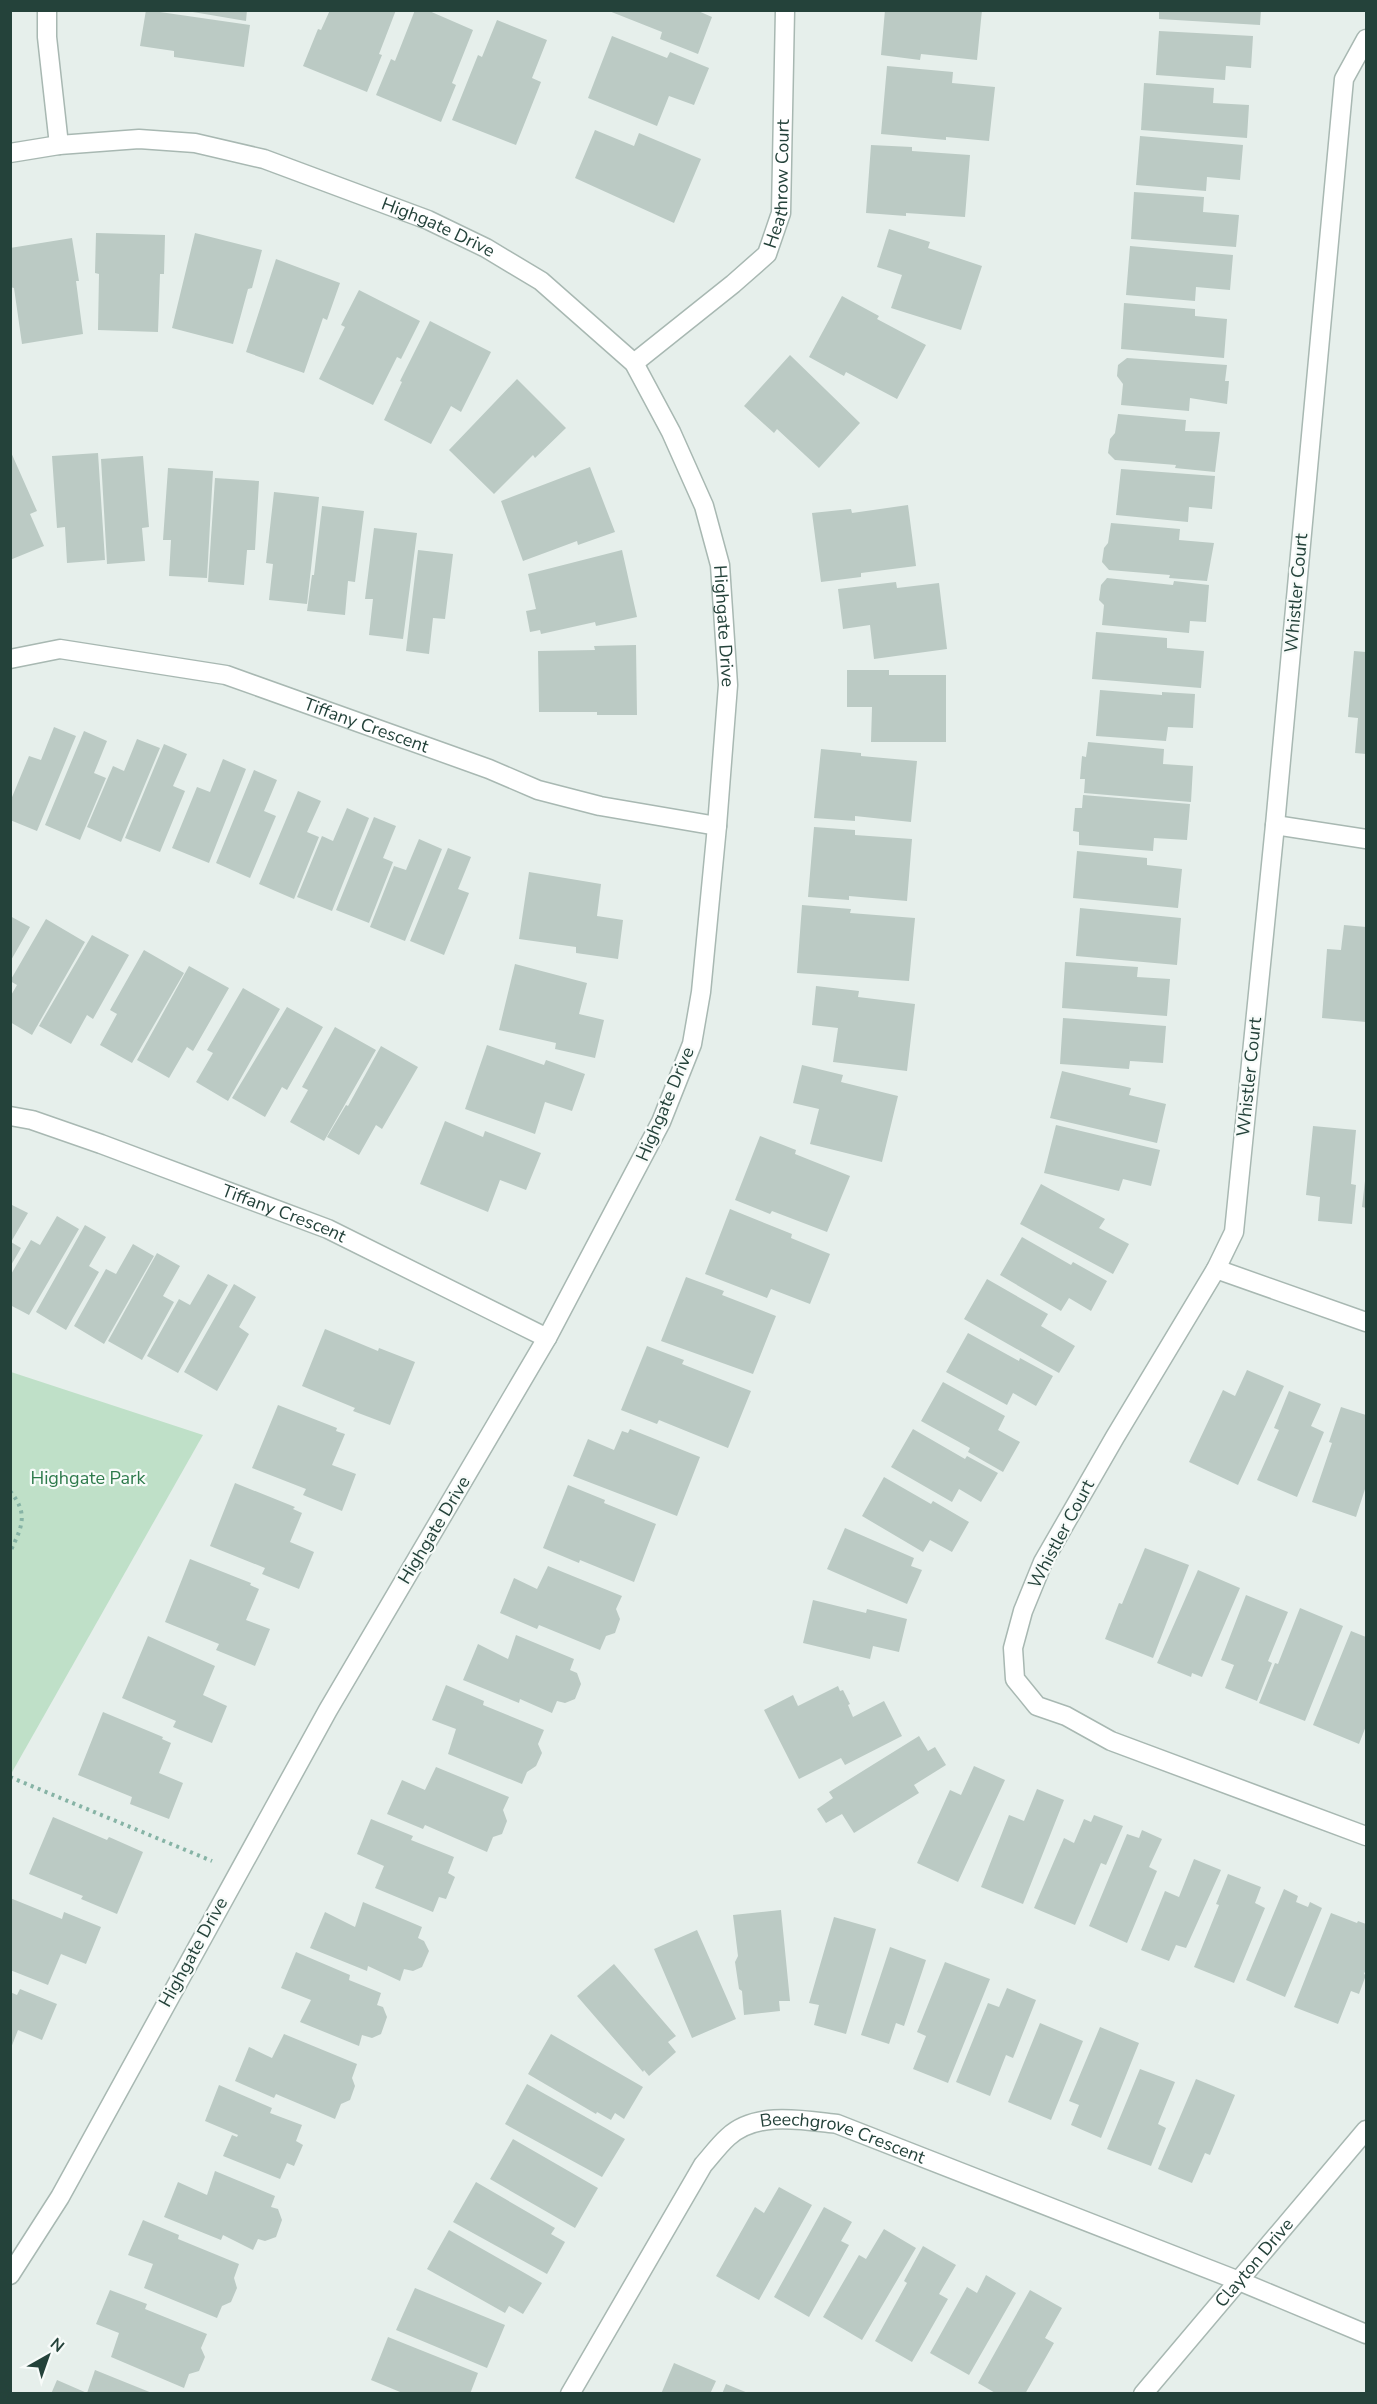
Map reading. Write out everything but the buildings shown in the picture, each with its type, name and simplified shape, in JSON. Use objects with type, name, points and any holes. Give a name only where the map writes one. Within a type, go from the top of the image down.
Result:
[{"type":"street","points":[[47,10],[47,38],[59,145]]},
{"type":"street","name":"Heathrow Court","points":[[634,363],[767,254],[781,213],[785,10]]},
{"type":"street","name":"Whistler Court","points":[[1366,39],[1344,79],[1275,825],[1234,1232],[1216,1269],[1043,1562],[1023,1611],[1013,1648],[1015,1679],[1037,1706],[1066,1716],[1112,1741],[1366,1836]]},
{"type":"street","name":"Highgate Drive","points":[[10,153],[59,145],[139,140],[195,144],[264,159],[417,216],[486,248],[541,281],[634,363],[671,432],[704,506],[720,565],[728,685],[717,826],[700,992],[692,1044],[661,1122],[547,1338],[328,1710],[60,2197],[10,2275]]},
{"type":"street","name":"Tiffany Crescent","points":[[10,659],[60,650],[226,675],[489,769],[538,790],[600,806],[717,826]]},
{"type":"street","points":[[1275,825],[1366,839]]},
{"type":"street","name":"Tiffany Crescent","points":[[10,1116],[32,1120],[101,1144],[328,1229],[547,1338]]},
{"type":"street","points":[[1216,1269],[1366,1322]]},
{"type":"street","name":"Beechgrove Crescent","points":[[570,2394],[703,2165],[729,2136],[756,2122],[796,2119],[837,2124],[1239,2281],[1366,2334]]},
{"type":"street","name":"Clayton Drive","points":[[1143,2394],[1366,2130]]},
{"type":"path","points":[[10,1491],[18,1501],[22,1513],[22,1526],[10,1552]]},
{"type":"path","points":[[10,1777],[237,1872]]},
{"type":"green space","name":"Highgate Park","points":[[10,1372],[203,1435],[11,1774]]}]
